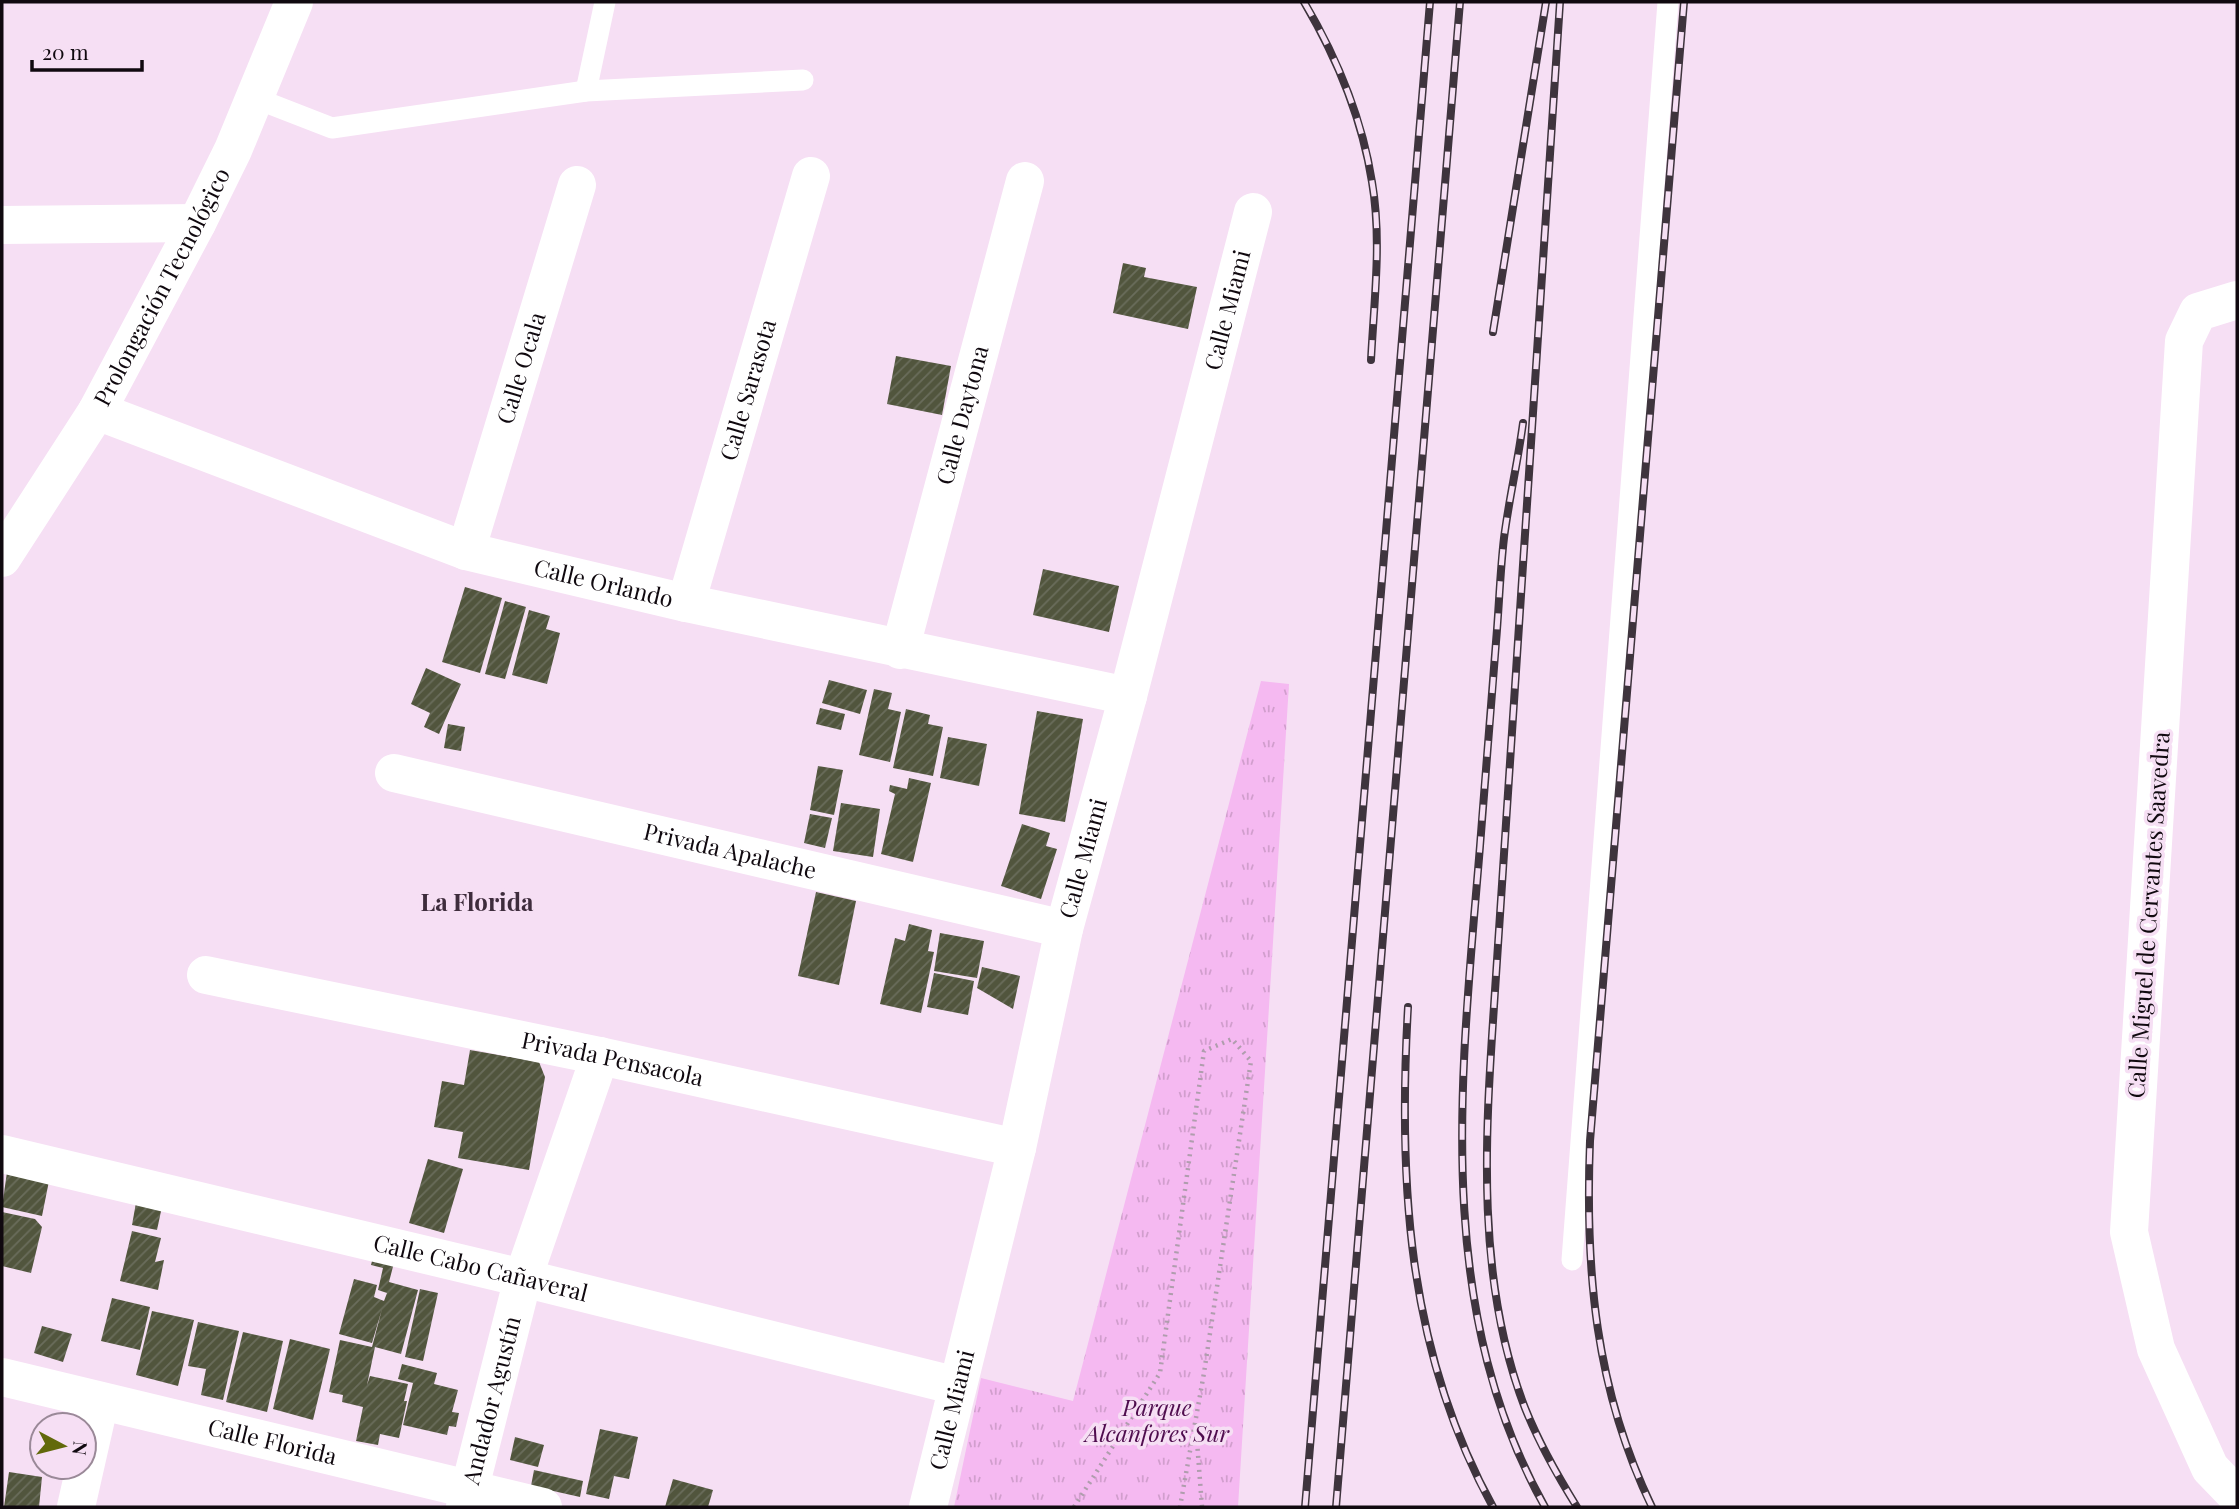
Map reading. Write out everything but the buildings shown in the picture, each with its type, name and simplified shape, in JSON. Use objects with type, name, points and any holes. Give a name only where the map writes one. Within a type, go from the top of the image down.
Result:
[{"type":"street","name":"Prolongación Tecnológico","points":[[2,558],[97,411],[197,223],[233,150],[294,2]]},
{"type":"street","name":"Calle Sarasota","points":[[686,603],[811,176]]},
{"type":"street","name":"Calle Daytona","points":[[900,650],[1025,181]]},
{"type":"street","name":"Calle Ocala","points":[[466,551],[577,185]]},
{"type":"street","name":"Calle Miami","points":[[928,1507],[1017,1148],[1064,929],[1128,696],[1253,212]]},
{"type":"street","points":[[2,225],[197,223]]},
{"type":"street","name":"Calle Miguel de Cervantes Saavedra","points":[[2237,300],[2198,312],[2184,341],[2129,1232],[2156,1349],[2210,1468],[2237,1496]]},
{"type":"street","name":"Calle Orlando","points":[[97,411],[466,551],[900,650],[1128,696]]},
{"type":"street","name":"Privada Apalache","points":[[394,773],[1064,929]]},
{"type":"street","name":"Privada Pensacola","points":[[205,975],[600,1055],[1017,1148]]},
{"type":"street","name":"Andador Agustín","points":[[467,1499],[523,1278],[600,1055]]},
{"type":"street","name":"Calle Cabo Cañaveral","points":[[2,1154],[523,1278],[957,1386]]},
{"type":"street","name":"Calle Florida","points":[[2,1377],[467,1499],[542,1507]]},
{"type":"street","points":[[76,1507],[100,1402]]},
{"type":"lane","points":[[586,91],[604,2]]},
{"type":"lane","points":[[1573,1260],[1668,2]]},
{"type":"lane","points":[[255,98],[332,128],[586,91],[803,80]]},
{"type":"path","points":[[1074,1507],[1160,1373],[1203,1051],[1232,1039],[1251,1061],[1180,1507]]},
{"type":"path","points":[[1195,1420],[1202,1507]]},
{"type":"green space","name":"Parque Alcanfores Sur","points":[[1261,681],[1289,684],[1238,1507],[954,1507],[981,1378],[1073,1401]]},
{"type":"railway","points":[[1304,2],[1347,89],[1368,158],[1375,204],[1377,248],[1371,360]]},
{"type":"railway","points":[[1305,1507],[1430,2]]},
{"type":"railway","points":[[1336,1507],[1460,2]]},
{"type":"railway","points":[[1493,332],[1546,2]]},
{"type":"railway","points":[[1560,2],[1491,1056],[1487,1158],[1491,1260],[1509,1360],[1536,1434],[1577,1507]]},
{"type":"railway","points":[[1652,1507],[1618,1418],[1598,1328],[1590,1236],[1590,1141],[1684,2]]},
{"type":"railway","points":[[1523,423],[1501,564],[1467,1015],[1463,1184],[1470,1267],[1484,1349],[1509,1429],[1545,1507]]},
{"type":"railway","points":[[1408,1007],[1405,1137],[1414,1264],[1442,1388],[1464,1448],[1493,1507]]},
{"type":"district","name":"La Florida","points":[[477,903]]}]
